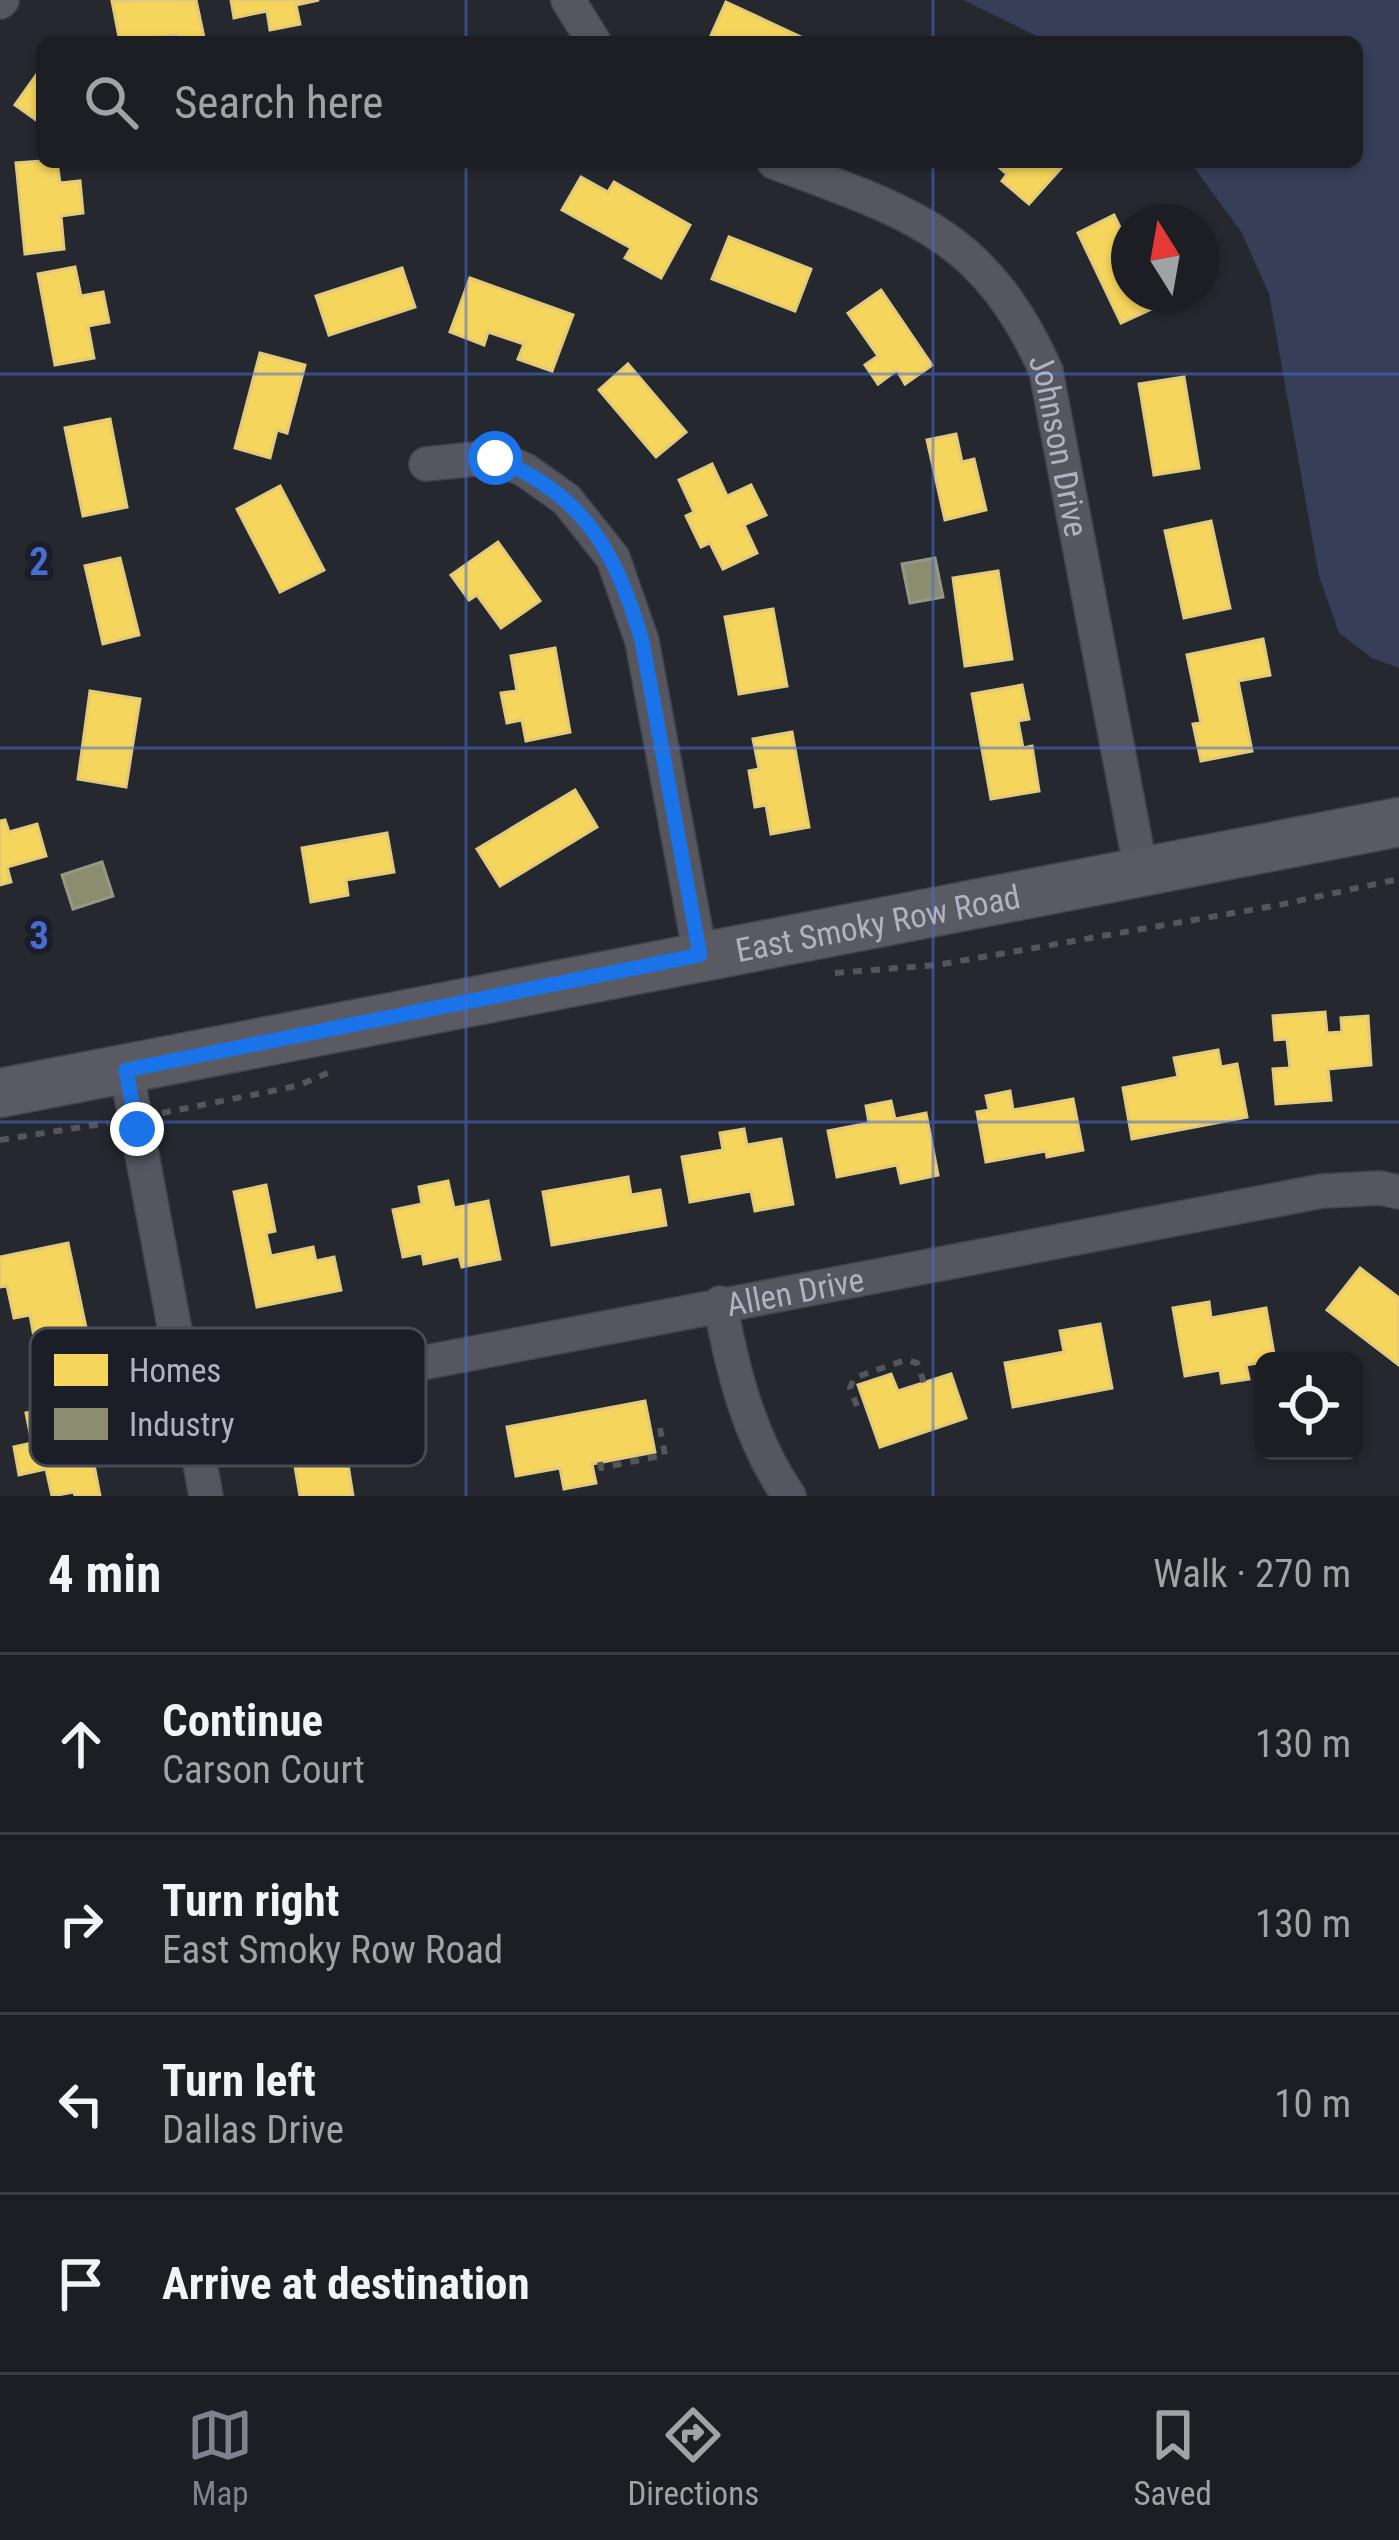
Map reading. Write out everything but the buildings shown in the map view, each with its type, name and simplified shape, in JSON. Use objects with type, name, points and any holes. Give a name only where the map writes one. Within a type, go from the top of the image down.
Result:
[{"type":"street","points":[[568,0],[590,36]]},
{"type":"street","name":"Johnson Drive","points":[[789,168],[908,214],[953,243],[993,281],[1026,326],[1046,371],[1141,871]]},
{"type":"street","points":[[426,464],[495,458],[525,470],[567,500],[613,558],[642,641],[700,955]]},
{"type":"street","name":"East Smoky Row Road","points":[[0,1093],[1399,822]]},
{"type":"street","points":[[126,1070],[176,1328]]},
{"type":"street","name":"Allen Drive","points":[[426,1361],[1322,1191],[1380,1188],[1399,1192]]},
{"type":"street","points":[[720,1304],[744,1407],[789,1496]]},
{"type":"street","points":[[201,1466],[206,1496]]},
{"type":"path","points":[[825,974],[937,965],[1279,905],[1399,879]]},
{"type":"path","points":[[154,1114],[298,1086],[350,1062]]},
{"type":"path","points":[[0,1140],[115,1122]]},
{"type":"path","points":[[857,1406],[850,1388],[854,1378],[905,1360],[917,1363],[924,1383]]},
{"type":"path","points":[[600,1462],[601,1468],[665,1455],[660,1428]]},
{"type":"water","points":[[963,0],[1399,0],[1399,668],[1372,658],[1339,633],[1319,576],[1269,294],[1242,233],[1194,168],[1363,168],[1363,36],[1037,36]]},
{"type":"route","points":[[137,1129],[126,1070],[700,955],[642,641],[627,591],[613,558],[567,500],[525,470],[495,458]]}]
